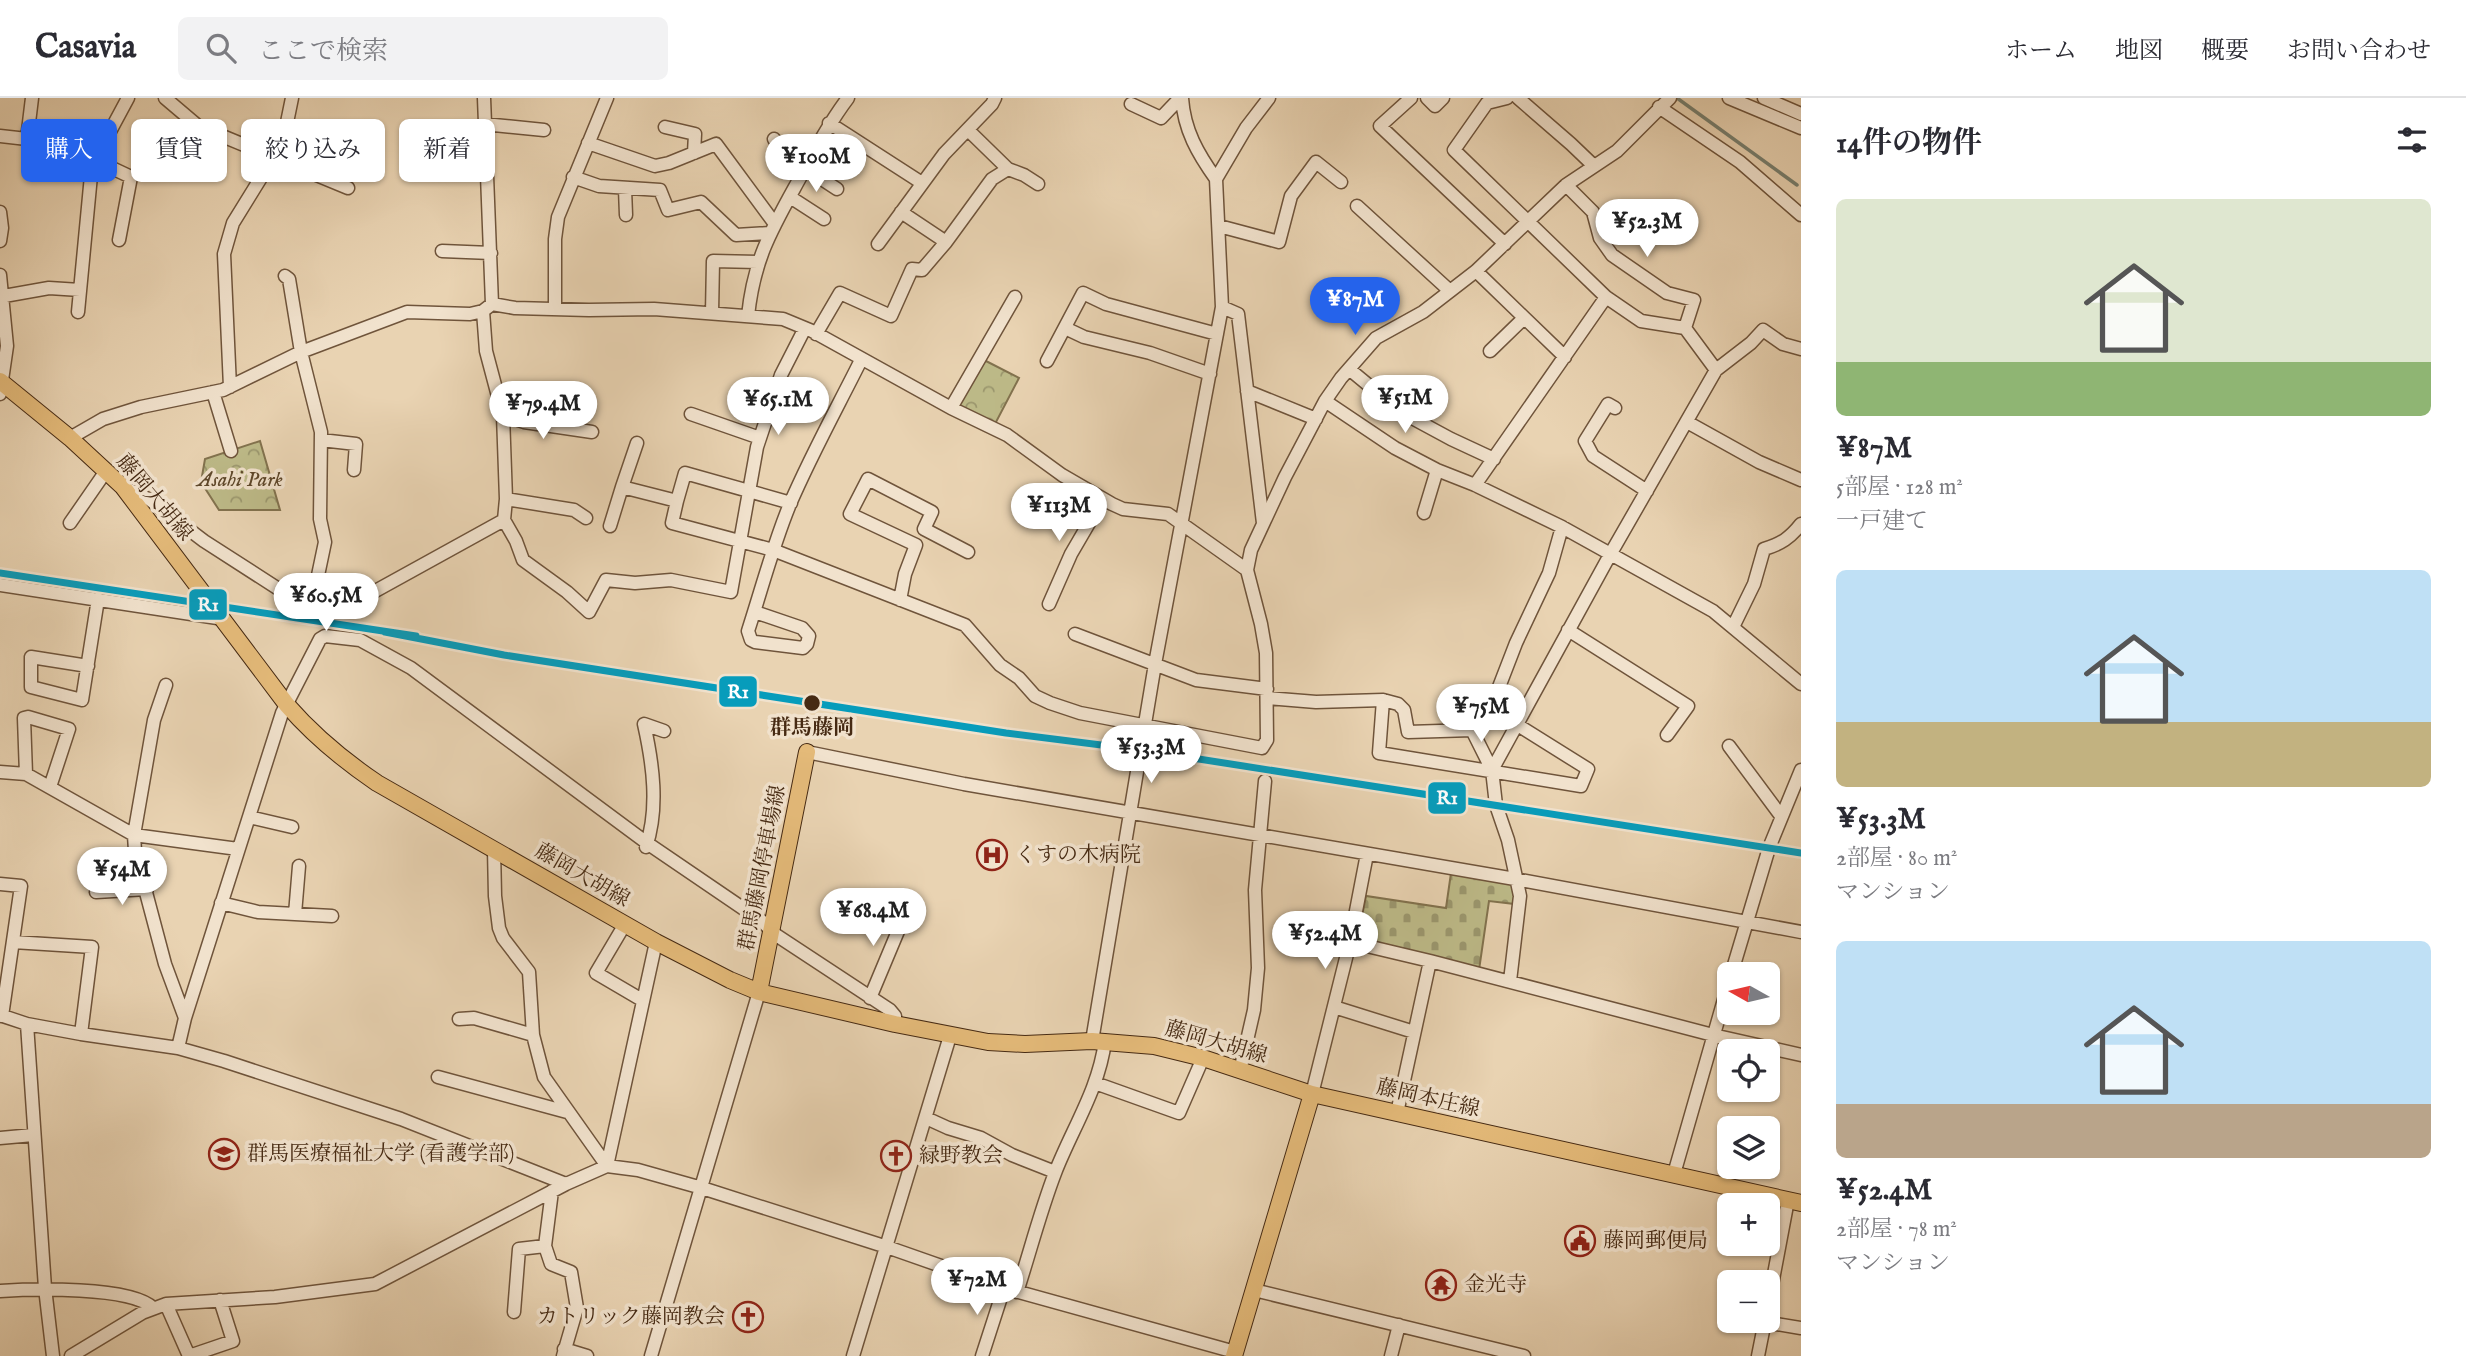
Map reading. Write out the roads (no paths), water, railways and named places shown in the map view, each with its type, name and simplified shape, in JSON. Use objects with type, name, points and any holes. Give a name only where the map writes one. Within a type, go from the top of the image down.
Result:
[{"type":"main road","name":"藤岡大胡線","points":[[1,386],[70,438],[123,487],[287,705],[313,734],[344,761],[377,783],[656,942],[730,980],[760,992],[895,1024],[988,1042],[1025,1044],[1098,1041],[1154,1046],[1203,1058],[1312,1094]]},
{"type":"main road","name":"群馬藤岡停車場線","points":[[760,992],[807,752]]},
{"type":"main road","name":"藤岡本庄線","points":[[1312,1094],[1794,1202]]},
{"type":"main road","points":[[1235,1354],[1312,1094]]},
{"type":"street","points":[[0,136],[27,139],[32,98]]},
{"type":"street","points":[[117,119],[128,98]]},
{"type":"street","points":[[165,98],[198,126],[241,144]]},
{"type":"street","points":[[288,119],[292,98]]},
{"type":"street","points":[[484,98],[484,119]]},
{"type":"street","points":[[555,308],[555,239],[558,217],[607,98]]},
{"type":"street","points":[[748,316],[758,262],[772,228],[829,123],[848,98]]},
{"type":"street","points":[[878,244],[944,154],[995,98]]},
{"type":"street","points":[[1131,104],[1160,118],[1182,98]]},
{"type":"street","points":[[982,1356],[1103,1058],[1098,1041],[1129,811],[1222,307],[1216,179],[1197,153],[1185,119],[1182,98]]},
{"type":"street","points":[[1216,179],[1246,128],[1269,98]]},
{"type":"street","points":[[1411,98],[1380,126],[1505,244]]},
{"type":"street","points":[[1427,98],[1436,106],[1443,98]]},
{"type":"street","points":[[1507,98],[1487,103],[1454,150],[1606,297],[1641,321],[1685,328],[1716,370]]},
{"type":"street","points":[[1518,98],[1594,166]]},
{"type":"street","points":[[791,503],[685,473],[672,523],[773,550],[965,625],[1000,665],[1020,678],[1035,696],[1080,713],[1262,748],[1267,740],[1266,653],[1247,570],[1251,550],[1263,524],[1325,401],[1376,338],[1423,312],[1476,271],[1566,185],[1617,151],[1670,98]]},
{"type":"street","points":[[1729,98],[1801,128]]},
{"type":"street","points":[[1764,98],[1801,114]]},
{"type":"street","points":[[1659,107],[1740,162],[1801,215]]},
{"type":"street","points":[[829,123],[922,183]]},
{"type":"street","points":[[495,125],[544,130]]},
{"type":"street","points":[[665,127],[695,134],[694,153]]},
{"type":"street","points":[[968,130],[1008,169],[1038,184]]},
{"type":"street","points":[[774,139],[795,168],[837,189]]},
{"type":"street","points":[[588,143],[655,166],[716,144],[772,228]]},
{"type":"street","points":[[1219,226],[1279,242],[1291,196],[1316,162],[1341,182]]},
{"type":"street","points":[[487,182],[491,253],[486,351],[503,415],[506,499],[504,520],[523,560],[589,612],[606,580],[635,583],[671,580],[731,592],[760,438],[781,375],[840,293],[891,316],[912,269],[922,270],[992,179],[1008,169]]},
{"type":"street","points":[[117,170],[131,177],[119,240]]},
{"type":"street","points":[[573,177],[599,186],[660,190],[668,209],[701,202],[736,235],[772,228]]},
{"type":"street","points":[[78,312],[91,182]]},
{"type":"street","points":[[230,387],[224,254],[233,223],[258,182]]},
{"type":"street","points":[[334,182],[348,188]]},
{"type":"street","points":[[1566,185],[1593,212],[1600,238],[1612,256],[1667,293],[1694,300],[1685,328]]},
{"type":"street","points":[[625,188],[626,215]]},
{"type":"street","points":[[790,197],[824,219]]},
{"type":"street","points":[[1357,206],[1450,291]]},
{"type":"street","points":[[0,212],[0,241]]},
{"type":"street","points":[[901,212],[946,242]]},
{"type":"street","points":[[442,251],[491,253]]},
{"type":"street","points":[[712,313],[713,261],[758,262]]},
{"type":"street","points":[[1476,271],[1565,357]]},
{"type":"street","points":[[0,275],[7,346],[1,386]]},
{"type":"street","points":[[285,276],[289,279],[301,352],[321,432],[320,519],[325,542],[312,604]]},
{"type":"street","points":[[4,296],[49,288],[80,290]]},
{"type":"street","points":[[1047,361],[1083,293],[1106,304],[1217,334]]},
{"type":"street","points":[[951,408],[1014,297]]},
{"type":"street","points":[[1475,485],[1606,297]]},
{"type":"street","points":[[70,438],[103,419],[141,407],[230,387],[301,352],[407,312],[470,314],[487,307],[654,309],[748,316],[783,320],[811,331],[951,408],[1007,435],[1062,475],[1103,499],[1123,509],[1168,514],[1247,570]]},
{"type":"street","points":[[1222,307],[1238,314],[1263,524]]},
{"type":"street","points":[[1490,351],[1524,318]]},
{"type":"street","points":[[1065,328],[1084,337],[1150,353],[1210,374]]},
{"type":"street","points":[[1492,770],[1611,553],[1716,370],[1751,343],[1763,330],[1783,344],[1801,349]]},
{"type":"street","points":[[755,612],[802,628],[809,636],[807,644],[803,648],[751,640],[748,631],[791,503],[807,465],[861,360]]},
{"type":"street","points":[[1349,369],[1401,412],[1494,459]]},
{"type":"street","points":[[1247,391],[1316,419]]},
{"type":"street","points":[[213,392],[231,451]]},
{"type":"street","points":[[1325,401],[1395,448],[1562,527],[1713,611],[1801,684]]},
{"type":"street","points":[[1615,408],[1608,404],[1585,441],[1593,456],[1647,491]]},
{"type":"street","points":[[691,414],[760,438]]},
{"type":"street","points":[[503,415],[524,422],[592,432]]},
{"type":"street","points":[[1687,422],[1759,462],[1801,480]]},
{"type":"street","points":[[321,440],[356,443],[354,471]]},
{"type":"street","points":[[610,526],[636,443]]},
{"type":"street","points":[[1423,513],[1437,470]]},
{"type":"street","points":[[69,523],[106,471]]},
{"type":"street","points":[[900,600],[905,574],[932,512],[868,479],[850,514],[916,545]]},
{"type":"street","points":[[622,486],[677,502]]},
{"type":"street","points":[[123,487],[150,500],[204,541],[277,588],[312,604],[330,616]]},
{"type":"street","points":[[506,499],[574,510],[586,518]]},
{"type":"street","points":[[1049,604],[1071,554],[1103,499]]},
{"type":"street","points":[[330,616],[504,520]]},
{"type":"street","points":[[1733,626],[1754,584],[1764,549],[1790,538],[1801,524]]},
{"type":"street","points":[[1472,730],[1494,700],[1516,643],[1549,573],[1562,527]]},
{"type":"street","points":[[924,529],[968,552]]},
{"type":"street","points":[[0,586],[224,619]]},
{"type":"street","points":[[88,666],[31,657],[31,687],[82,700],[88,666],[98,599]]},
{"type":"street","points":[[327,636],[330,616]]},
{"type":"street","points":[[1568,630],[1688,706],[1667,735]]},
{"type":"street","points":[[1075,634],[1196,680],[1316,702],[1383,700],[1398,704],[1404,710],[1408,732],[1472,730]]},
{"type":"street","points":[[178,1048],[185,1017],[248,817],[287,705],[320,639],[327,636],[360,640],[411,668],[646,846],[763,922],[773,933],[890,1010],[895,1016],[895,1024]]},
{"type":"street","points":[[166,685],[154,720],[134,835],[135,851],[165,964],[185,1017]]},
{"type":"street","points":[[1383,700],[1379,753],[1581,786],[1588,769],[1516,724]]},
{"type":"street","points":[[26,774],[24,718],[69,729],[50,787]]},
{"type":"street","points":[[646,846],[654,809],[650,752],[644,724],[664,731]]},
{"type":"street","points":[[1472,730],[1492,770],[1496,805],[1508,840],[1520,896],[1510,981]]},
{"type":"street","points":[[1729,746],[1781,816]]},
{"type":"street","points":[[807,752],[964,784],[1515,879],[1801,932]]},
{"type":"street","points":[[1735,962],[1769,848],[1801,770]]},
{"type":"street","points":[[0,772],[26,774],[134,835],[238,849]]},
{"type":"street","points":[[1240,1070],[1254,1010],[1258,968],[1255,890],[1265,781]]},
{"type":"street","points":[[248,817],[292,827]]},
{"type":"street","points":[[494,849],[499,928],[503,938],[529,972],[533,1035],[544,1077],[607,1166]]},
{"type":"street","points":[[1312,1094],[1350,942],[1367,854]]},
{"type":"street","points":[[295,914],[299,866]]},
{"type":"street","points":[[0,884],[21,886],[1,1015],[27,1024],[178,1048],[401,1119],[566,1184]]},
{"type":"street","points":[[96,892],[147,889]]},
{"type":"street","points":[[221,903],[258,912],[332,916]]},
{"type":"street","points":[[870,998],[906,912]]},
{"type":"street","points":[[625,925],[596,973],[642,1000]]},
{"type":"street","points":[[13,942],[92,947],[81,1034]]},
{"type":"street","points":[[607,1166],[656,942]]},
{"type":"street","points":[[1350,942],[1713,1035],[1800,1051]]},
{"type":"street","points":[[1396,1113],[1430,961]]},
{"type":"street","points":[[651,1356],[760,992]]},
{"type":"street","points":[[1334,1007],[1414,1032]]},
{"type":"street","points":[[459,1019],[474,1018],[533,1035]]},
{"type":"street","points":[[1674,1174],[1717,1022]]},
{"type":"street","points":[[27,1024],[33,1135],[53,1356]]},
{"type":"street","points":[[853,1356],[950,1036]]},
{"type":"street","points":[[1095,1083],[1179,1113],[1203,1058]]},
{"type":"street","points":[[438,1077],[567,1112]]},
{"type":"street","points":[[926,1118],[981,1138],[1012,1155],[1055,1172]]},
{"type":"street","points":[[0,1138],[33,1135]]},
{"type":"street","points":[[71,1356],[105,1334],[153,1308],[166,1304],[275,1297],[375,1284],[552,1191],[607,1166],[638,1170],[702,1188],[1011,1290],[1235,1354]]},
{"type":"street","points":[[552,1191],[545,1246],[551,1264],[571,1272],[577,1308],[564,1352],[587,1356]]},
{"type":"street","points":[[1777,1270],[1794,1202]]},
{"type":"street","points":[[514,1312],[519,1249],[545,1246]]},
{"type":"street","points":[[0,1292],[45,1288],[133,1298],[153,1308]]},
{"type":"street","points":[[1254,1290],[1399,1325],[1491,1352],[1524,1356]]},
{"type":"street","points":[[166,1304],[189,1356],[233,1341],[220,1300]]},
{"type":"street","points":[[1780,1324],[1801,1328]]},
{"type":"street","points":[[1391,1356],[1399,1325]]},
{"type":"street","points":[[1758,1356],[1763,1333]]},
{"type":"waterway","points":[[1677,98],[1797,185]]},
{"type":"place","name":"群馬藤岡","points":[[812,703]]},
{"type":"place","name":"くすの木病院","points":[[992,855]]},
{"type":"place","name":"群馬医療福祉大学 (看護学部)","points":[[224,1154]]},
{"type":"place","name":"緑野教会","points":[[896,1156]]},
{"type":"place","name":"藤岡郵便局","points":[[1580,1241]]},
{"type":"place","name":"金光寺","points":[[1441,1285]]},
{"type":"place","name":"カトリック藤岡教会","points":[[748,1317]]},
{"type":"park label","name":"Asahi Park","points":[[240,480]]}]
